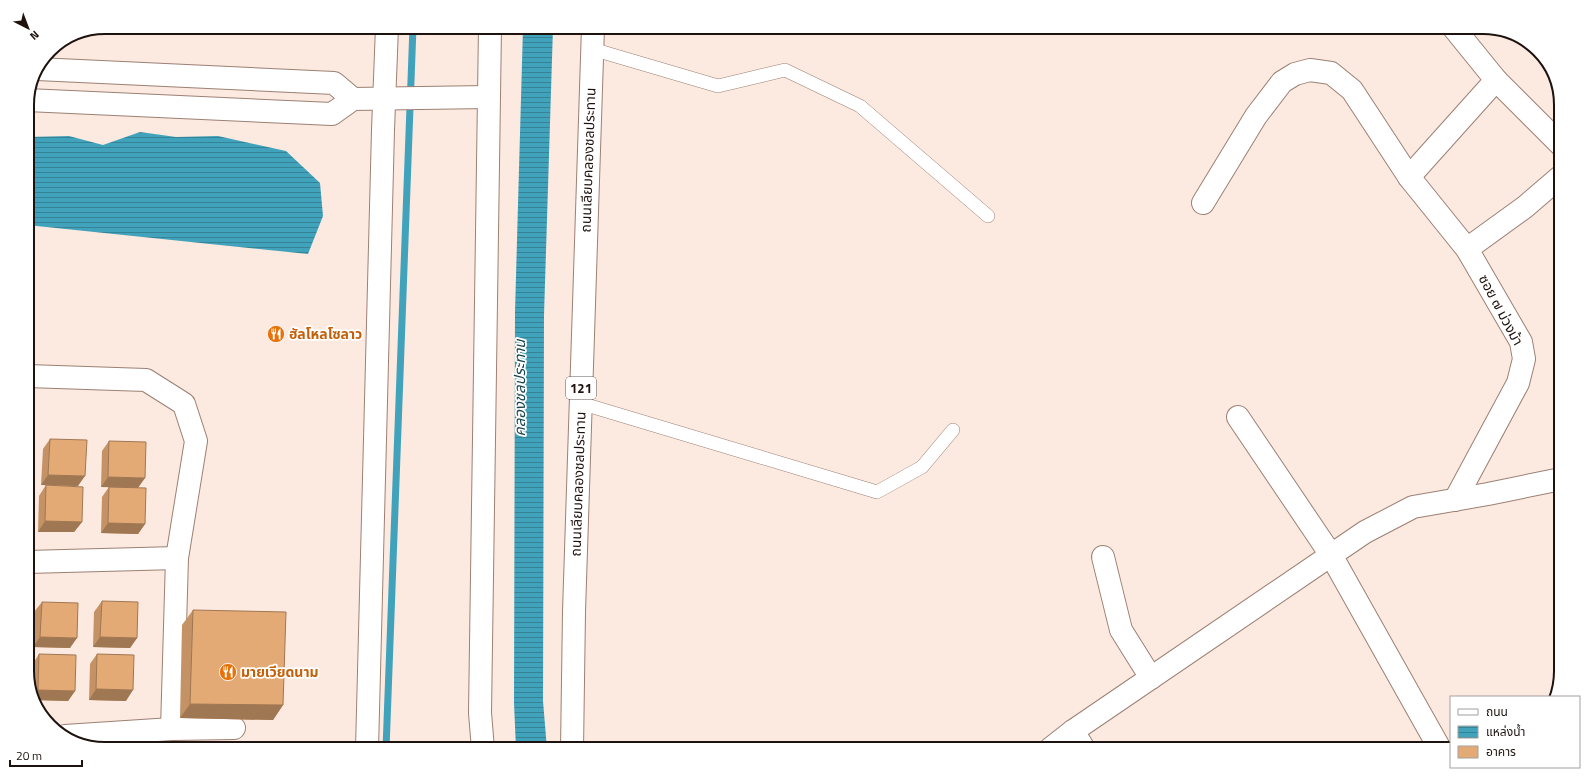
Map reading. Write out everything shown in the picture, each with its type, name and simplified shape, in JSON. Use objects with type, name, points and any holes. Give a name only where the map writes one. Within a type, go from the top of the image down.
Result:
[{"type":"street","points":[[368,742],[389,99],[387,34]]},
{"type":"street","points":[[482,742],[480,713],[482,98],[489,34]]},
{"type":"street","name":"ถนนเลียบคลองชลประทาน","points":[[572,742],[580,403],[593,34]]},
{"type":"street","points":[[1459,34],[1496,80],[1554,138]]},
{"type":"street","points":[[43,69],[334,83],[353,99]]},
{"type":"street","name":"ซอย ๗ ม่วงม้า","points":[[1204,203],[1256,116],[1282,82],[1295,74],[1310,70],[1331,73],[1352,90],[1409,177],[1468,249],[1520,342],[1524,359],[1518,383],[1455,500]]},
{"type":"street","points":[[214,109],[215,77]]},
{"type":"street","points":[[1409,177],[1496,80]]},
{"type":"street","points":[[34,100],[332,114],[353,99],[482,98]]},
{"type":"street","points":[[1468,249],[1525,207],[1554,182]]},
{"type":"street","points":[[34,376],[146,380],[184,404],[196,441],[178,558],[172,729]]},
{"type":"street","points":[[1238,417],[1331,555],[1436,742]]},
{"type":"street","points":[[1079,740],[1151,678],[1365,532],[1413,507],[1554,480]]},
{"type":"street","points":[[1103,557],[1121,630],[1151,678]]},
{"type":"street","points":[[34,562],[178,558]]},
{"type":"street","points":[[74,735],[172,729],[234,728]]},
{"type":"lane","points":[[592,48],[718,86],[785,70],[860,106],[988,216]]},
{"type":"lane","points":[[580,403],[877,492],[922,467],[953,430]]},
{"type":"water","name":"คลองชลประทาน","points":[[523,34],[553,34],[544,315],[543,701],[546,742],[516,742],[514,703],[515,312]]},
{"type":"water","points":[[140,132],[176,137],[218,136],[286,151],[320,183],[323,216],[308,254],[34,226],[34,137],[69,136],[103,145]]},
{"type":"building","points":[[50,439],[87,440],[85,476],[48,475]]},
{"type":"building","points":[[109,441],[146,442],[145,478],[108,477]]},
{"type":"building","points":[[46,485],[83,487],[82,522],[45,521]]},
{"type":"building","points":[[109,487],[146,488],[145,524],[108,523]]},
{"type":"building","points":[[102,601],[138,602],[137,638],[100,637]]},
{"type":"building","points":[[42,602],[78,603],[77,638],[40,637]]},
{"type":"building","name":"มายเวียดนาม","points":[[193,610],[286,612],[283,705],[190,704]]},
{"type":"building","points":[[39,654],[76,655],[75,691],[38,690]]},
{"type":"building","points":[[97,654],[134,655],[133,690],[96,689]]},
{"type":"waterway","points":[[386,742],[413,34]]},
{"type":"place","name":"ฮัลโหลโซลาว","points":[[276,334]]},
{"type":"place","name":"มายเวียดนาม","points":[[228,672]]}]
